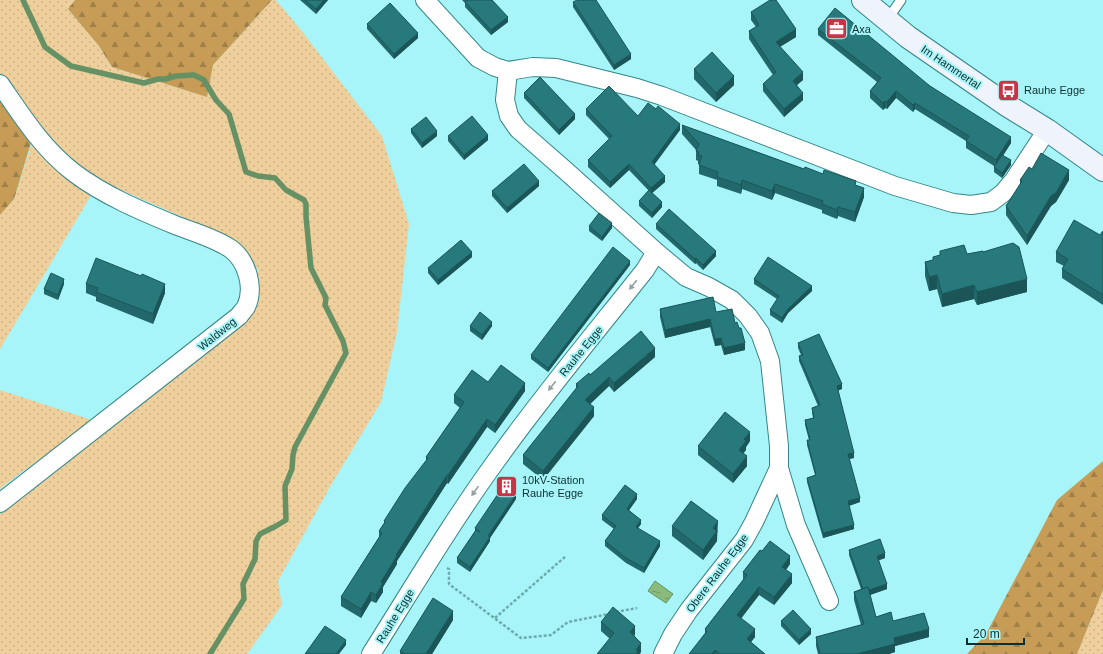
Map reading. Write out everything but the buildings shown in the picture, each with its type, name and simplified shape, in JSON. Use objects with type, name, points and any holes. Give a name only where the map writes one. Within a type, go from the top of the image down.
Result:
[{"type":"main road","name":"Im Hammertal","points":[[863,0],[908,37],[1008,106],[1047,130],[1103,170]]},
{"type":"street","points":[[425,0],[478,58],[495,67],[508,71],[534,67],[556,68],[637,88],[662,96],[896,186],[953,203],[971,205],[990,202],[1003,193],[1014,180],[1047,130]]},
{"type":"street","points":[[508,71],[505,100],[509,116],[518,129],[656,252]]},
{"type":"street","name":"Waldweg","points":[[0,84],[37,137],[74,172],[94,186],[123,201],[218,242],[231,250],[241,260],[248,274],[250,284],[246,306],[239,316],[0,503]]},
{"type":"street","name":"Obere Rauhe Egge","points":[[656,252],[686,277],[709,287],[732,300],[748,316],[760,333],[770,361],[779,446],[779,468],[796,526],[829,601]]},
{"type":"street","name":"Rauhe Egge","points":[[370,654],[468,501],[497,460],[552,386],[645,270],[656,252]]},
{"type":"street","name":"Obere Rauhe Egge","points":[[663,654],[673,634],[689,610],[744,540],[779,468]]},
{"type":"lane","points":[[887,20],[901,0]]},
{"type":"path","points":[[495,618],[566,556]]},
{"type":"path","points":[[432,557],[449,569],[448,584],[521,638],[551,635],[568,622],[637,608]]},
{"type":"shaded area","points":[[0,0],[75,0],[68,9],[99,46],[112,67],[207,97],[213,65],[272,0],[276,0],[301,30],[382,136],[409,224],[397,332],[381,402],[331,485],[278,581],[282,605],[247,654],[0,654],[0,514],[246,320],[259,298],[258,270],[237,241],[101,181],[70,160],[39,131],[0,75]]},
{"type":"shaded area","points":[[34,137],[93,192],[0,349],[0,215],[14,199]]},
{"type":"shaded area","points":[[0,390],[95,421],[0,489]]},
{"type":"shaded area","points":[[1103,590],[1103,654],[1077,654]]},
{"type":"green space","points":[[75,0],[272,0],[213,65],[207,97],[112,67],[99,46],[68,9]]},
{"type":"green space","points":[[0,96],[33,136],[14,199],[0,215]]},
{"type":"green space","points":[[1103,461],[1103,590],[1077,654],[967,654],[986,634],[1057,500]]},
{"type":"water","points":[[655,581],[673,594],[666,603],[648,591]]},
{"type":"waterway","points":[[23,0],[45,47],[71,66],[144,83],[176,76],[194,75],[204,80],[216,100],[229,114],[246,172],[258,176],[275,178],[286,190],[304,200],[306,204],[311,268],[326,298],[325,305],[343,341],[346,353],[295,447],[292,469],[285,486],[286,520],[260,534],[256,541],[255,559],[243,584],[244,599],[210,654]]},
{"type":"place","name":"Axa","points":[[837,29]]},
{"type":"place","name":"Rauhe Egge","points":[[1009,90]]},
{"type":"place","name":"10kV-Station Rauhe Egge","points":[[507,486]]}]
